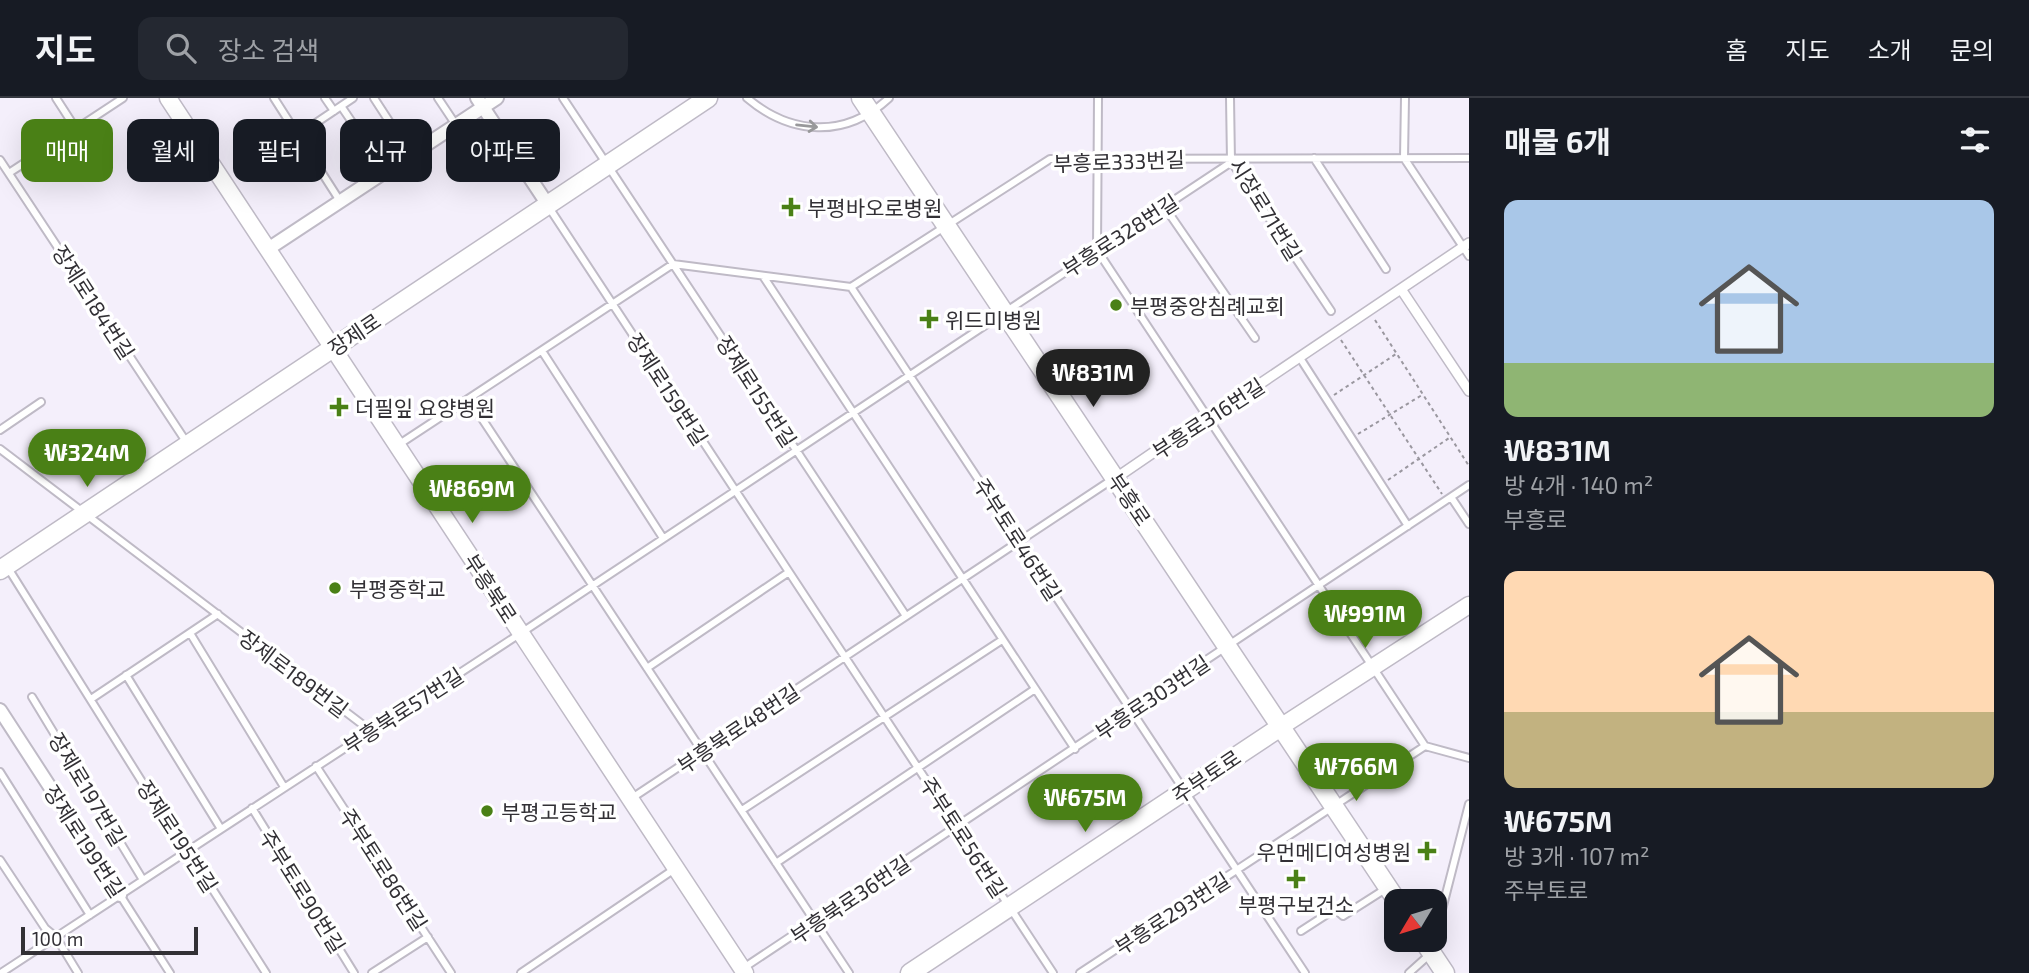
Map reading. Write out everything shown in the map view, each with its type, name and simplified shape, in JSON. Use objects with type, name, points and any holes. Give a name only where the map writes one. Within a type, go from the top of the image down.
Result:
[{"type":"main road","name":"장제로","points":[[3,568],[708,98]]},
{"type":"main road","name":"부흥로","points":[[866,105],[1390,889]]},
{"type":"main road","name":"주부토로","points":[[909,973],[1282,726]]},
{"type":"main road","points":[[1436,952],[1445,973]]},
{"type":"street","name":"부흥북로","points":[[168,98],[631,799],[742,972]]},
{"type":"street","points":[[463,119],[480,103],[497,98]]},
{"type":"street","points":[[480,103],[498,121],[548,205]]},
{"type":"street","points":[[268,249],[370,182]]},
{"type":"street","name":"부흥로316번길","points":[[1116,478],[1466,245]]},
{"type":"street","points":[[1401,289],[1469,391]]},
{"type":"street","name":"주부토로","points":[[1282,726],[1469,605]]},
{"type":"street","name":"장제로199번길","points":[[0,710],[120,895]]},
{"type":"lane","points":[[56,98],[70,119]]},
{"type":"lane","points":[[91,119],[123,98]]},
{"type":"lane","points":[[274,98],[288,119]]},
{"type":"lane","points":[[325,98],[334,111]]},
{"type":"lane","points":[[322,119],[353,98]]},
{"type":"lane","points":[[374,98],[388,119]]},
{"type":"lane","points":[[438,98],[452,119]]},
{"type":"lane","name":"장제로155번길","points":[[563,98],[906,617]]},
{"type":"lane","points":[[747,98],[777,119],[815,128],[854,121],[866,105],[889,98]]},
{"type":"lane","points":[[1098,98],[1097,250],[1425,746],[1469,758]]},
{"type":"lane","name":"시장로71번길","points":[[1230,98],[1232,159],[1331,311]]},
{"type":"lane","points":[[1405,98],[1404,158],[1466,245],[1469,256]]},
{"type":"lane","points":[[341,106],[350,119]]},
{"type":"lane","points":[[1314,158],[1386,269]]},
{"type":"lane","name":"부흥로333번길","points":[[851,287],[1050,159],[1469,158]]},
{"type":"lane","name":"부흥로328번길","points":[[735,490],[1232,159]]},
{"type":"lane","name":"장제로184번길","points":[[0,160],[188,445]]},
{"type":"lane","points":[[9,173],[21,165]]},
{"type":"lane","points":[[326,179],[340,201]]},
{"type":"lane","name":"장제로159번길","points":[[548,205],[845,657]]},
{"type":"lane","points":[[1164,206],[1255,338]]},
{"type":"lane","points":[[398,446],[673,264],[851,287]]},
{"type":"lane","name":"부흥로303번길","points":[[763,276],[1075,749]]},
{"type":"lane","name":"주부토로46번길","points":[[851,287],[1305,973]]},
{"type":"lane","points":[[542,351],[663,538]]},
{"type":"lane","points":[[1300,358],[1408,526]]},
{"type":"lane","points":[[469,399],[849,973]]},
{"type":"lane","points":[[0,430],[40,402]]},
{"type":"lane","name":"장제로189번길","points":[[0,449],[371,731]]},
{"type":"lane","name":"부흥북로48번길","points":[[631,799],[1116,478]]},
{"type":"lane","name":"부흥로303번길","points":[[957,827],[1469,485]]},
{"type":"lane","name":"부흥북로57번길","points":[[1,973],[735,490]]},
{"type":"lane","points":[[1449,499],[1469,524]]},
{"type":"lane","name":"장제로195번길","points":[[3,568],[91,699],[186,852],[192,857],[267,973]]},
{"type":"lane","points":[[648,668],[789,572]]},
{"type":"lane","name":"장제로189번길","points":[[126,675],[218,614]]},
{"type":"lane","points":[[190,633],[285,787]]},
{"type":"lane","points":[[742,810],[1002,640]]},
{"type":"lane","name":"주부토로56번길","points":[[845,657],[1053,973]]},
{"type":"lane","points":[[91,699],[126,675],[221,829]]},
{"type":"lane","name":"주부토로56번길","points":[[776,863],[1035,689]]},
{"type":"lane","name":"장제로197번길","points":[[32,697],[143,880]]},
{"type":"lane","name":"부흥로293번길","points":[[1080,973],[1425,746]]},
{"type":"lane","name":"주부토로86번길","points":[[316,766],[451,973]]},
{"type":"lane","points":[[0,772],[90,915]]},
{"type":"lane","points":[[1446,889],[1469,804]]},
{"type":"lane","name":"주부토로90번길","points":[[252,808],[354,973]]},
{"type":"lane","name":"부흥북로36번길","points":[[742,972],[957,827]]},
{"type":"lane","points":[[0,859],[45,928],[56,937],[78,973]]},
{"type":"lane","points":[[521,973],[676,868]]},
{"type":"lane","name":"장제로199번길","points":[[120,895],[170,973]]},
{"type":"lane","points":[[1301,931],[1335,909],[1343,916],[1384,898]]},
{"type":"lane","points":[[372,973],[428,937]]},
{"type":"lane","points":[[1409,973],[1424,952]]},
{"type":"lane","points":[[533,965],[538,973]]},
{"type":"path","points":[[1369,311],[1469,466]]},
{"type":"path","points":[[1336,333],[1419,459],[1449,499]]},
{"type":"path","points":[[1327,400],[1396,353]]},
{"type":"path","points":[[1351,438],[1423,395]]},
{"type":"path","points":[[1381,484],[1450,437]]},
{"type":"place","name":"부평바오로병원","points":[[791,207]]},
{"type":"place","name":"부평중앙침례교회","points":[[1116,305]]},
{"type":"place","name":"위드미병원","points":[[929,319]]},
{"type":"place","name":"더필잎 요양병원","points":[[339,407]]},
{"type":"place","name":"부평중학교","points":[[335,588]]},
{"type":"place","name":"부평고등학교","points":[[487,811]]},
{"type":"place","name":"우먼메디여성병원","points":[[1427,851]]},
{"type":"place","name":"부평구보건소","points":[[1296,879]]}]
